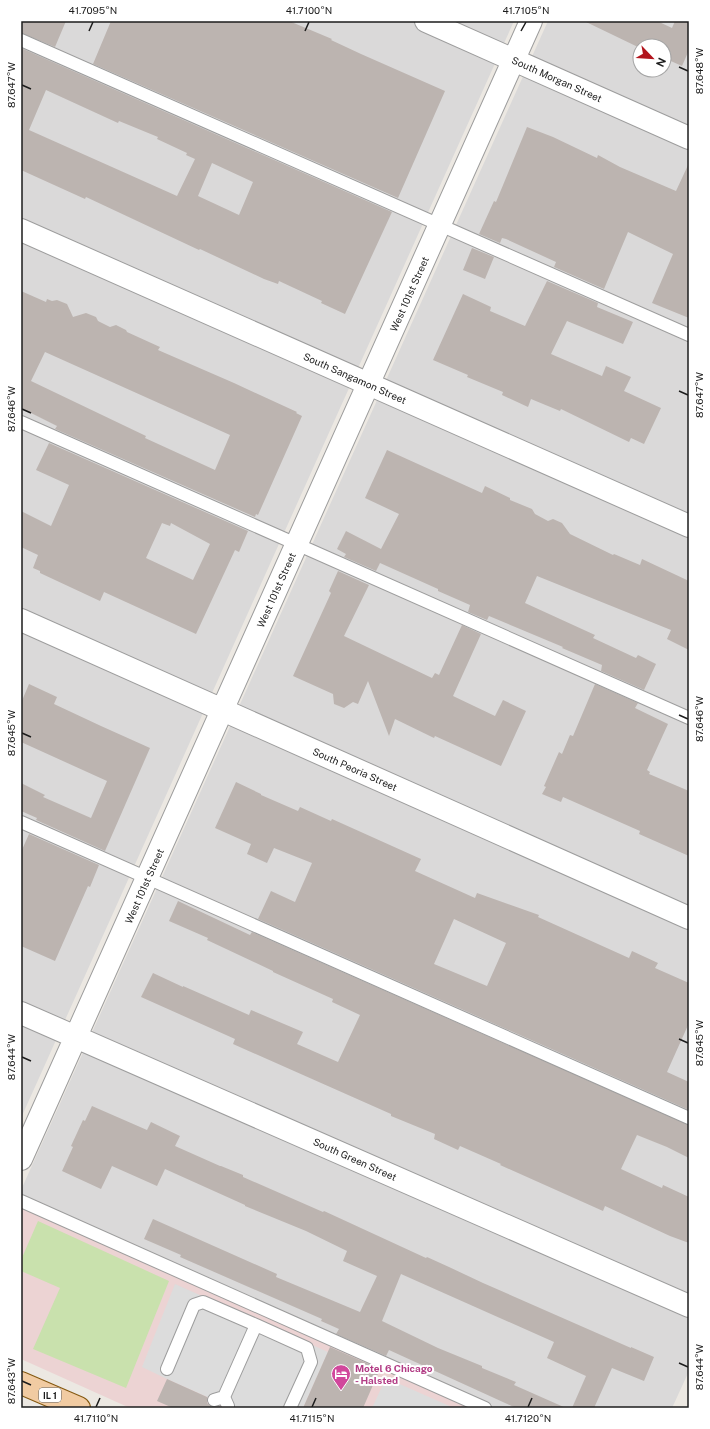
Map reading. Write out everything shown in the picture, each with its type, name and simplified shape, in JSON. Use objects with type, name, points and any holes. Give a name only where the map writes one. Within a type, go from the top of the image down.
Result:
[{"type":"main road","name":"IL 1","points":[[21,1383],[78,1408]]},
{"type":"street","name":"South Morgan Street","points":[[426,21],[689,138]]},
{"type":"street","name":"West 101st Street","points":[[21,1159],[531,21]]},
{"type":"street","name":"South Sangamon Street","points":[[21,230],[689,526]]},
{"type":"street","name":"South Peoria Street","points":[[21,620],[689,918]]},
{"type":"street","name":"South Green Street","points":[[21,1013],[689,1306]]},
{"type":"lane","points":[[21,40],[689,335]]},
{"type":"lane","points":[[21,422],[689,718]]},
{"type":"lane","points":[[21,822],[689,1118]]},
{"type":"lane","points":[[21,1201],[485,1408]]},
{"type":"lane","points":[[167,1369],[194,1305],[203,1302],[307,1348],[311,1362],[290,1408]]},
{"type":"lane","points":[[222,1401],[256,1325]]},
{"type":"shaded area","points":[[21,21],[514,21],[21,1118]]},
{"type":"shaded area","points":[[548,21],[689,21],[689,1371],[672,1408],[485,1408],[21,1201],[21,1190]]},
{"type":"shaded area","points":[[21,1201],[485,1408],[130,1408],[21,1359]]},
{"type":"shaded area","points":[[175,1284],[328,1352],[303,1408],[232,1408],[142,1367]]},
{"type":"shaded area","points":[[386,1378],[454,1408],[372,1408]]},
{"type":"green space","points":[[38,1221],[169,1281],[126,1388],[33,1349],[60,1288],[21,1271],[21,1260]]},
{"type":"building","points":[[21,21],[66,21],[55,47],[21,33]]},
{"type":"building","points":[[111,21],[289,21],[445,91],[398,198],[93,64]]},
{"type":"building","points":[[584,21],[657,21],[672,28],[675,21],[689,21],[689,50],[682,66],[672,62],[672,38],[632,38],[632,44]]},
{"type":"building","points":[[21,48],[392,212],[345,314],[321,303],[322,301],[279,281],[278,284],[264,279],[86,197],[85,199],[21,170]],"holes":[[[46,90],[118,123],[119,121],[158,137],[157,139],[187,153],[186,155],[195,159],[177,196],[29,130]],[[212,163],[253,182],[239,215],[198,196]]]},
{"type":"building","points":[[527,127],[553,137],[597,158],[598,155],[620,167],[676,191],[689,163],[689,318],[652,303],[673,254],[628,232],[604,289],[554,267],[556,262],[506,239],[502,238],[500,243],[479,234],[494,201],[496,202]]},
{"type":"building","points":[[472,248],[494,257],[485,279],[463,270]]},
{"type":"building","points":[[547,281],[598,303],[597,307],[633,322],[623,344],[567,321],[551,354],[602,376],[606,366],[631,377],[624,391],[661,408],[644,444],[631,438],[629,442],[561,409],[560,411],[531,399],[528,407],[502,395],[503,392],[467,377],[468,375],[433,360],[463,294],[491,307],[490,311],[525,326]]},
{"type":"building","points":[[21,291],[46,302],[47,299],[52,301],[57,300],[67,304],[73,317],[86,313],[96,317],[98,321],[110,327],[116,325],[127,332],[160,347],[158,350],[234,383],[297,412],[296,413],[302,416],[258,515],[256,514],[255,517],[55,429],[57,426],[21,408]],"holes":[[[45,352],[230,435],[215,470],[145,438],[146,436],[31,381]]]},
{"type":"building","points":[[49,443],[248,531],[239,552],[235,550],[196,634],[104,592],[100,601],[40,573],[40,571],[33,568],[38,555],[21,547],[21,511],[51,526],[69,485],[36,470]],"holes":[[[162,523],[170,526],[171,523],[210,544],[193,580],[146,558]]]},
{"type":"building","points":[[387,450],[482,493],[485,486],[510,498],[510,500],[532,509],[535,514],[548,521],[553,519],[562,523],[570,534],[613,555],[614,554],[640,565],[642,559],[689,581],[689,650],[667,639],[671,630],[537,576],[525,603],[595,635],[593,638],[636,658],[638,655],[656,664],[644,690],[601,671],[602,665],[562,648],[563,647],[489,616],[487,620],[468,612],[470,605],[380,563],[376,571],[344,557],[346,554],[337,549],[346,531],[381,549],[399,514],[365,498]]},
{"type":"building","points":[[338,571],[369,585],[344,636],[432,678],[435,673],[439,675],[462,625],[481,634],[453,696],[495,716],[503,700],[526,711],[501,766],[435,736],[434,738],[395,719],[389,736],[368,681],[358,704],[353,702],[344,708],[334,704],[333,694],[293,676],[331,593],[329,591]]},
{"type":"building","points":[[29,684],[57,697],[54,704],[150,748],[105,851],[36,820],[37,818],[21,811],[21,783],[45,795],[43,797],[91,818],[107,781],[21,742],[21,703]]},
{"type":"building","points":[[595,684],[638,703],[635,708],[668,724],[647,770],[650,772],[649,774],[689,791],[689,856],[639,834],[640,831],[563,797],[561,802],[542,794],[559,752],[562,754],[570,735],[573,736]]},
{"type":"building","points":[[236,782],[298,811],[300,807],[331,821],[332,819],[421,859],[415,871],[475,898],[477,893],[539,915],[538,917],[629,958],[632,951],[658,963],[655,968],[689,983],[689,1023],[667,1072],[689,1082],[689,1110],[258,919],[271,891],[295,902],[312,863],[274,848],[267,863],[247,854],[251,844],[215,828]],"holes":[[[454,919],[506,943],[487,986],[434,964]]]},
{"type":"building","points":[[29,834],[99,865],[90,887],[88,886],[55,961],[21,946],[21,852]]},
{"type":"building","points":[[178,901],[250,935],[252,932],[689,1125],[689,1158],[637,1135],[621,1169],[662,1188],[663,1185],[689,1197],[689,1243],[670,1236],[605,1206],[603,1211],[460,1146],[458,1150],[434,1139],[435,1134],[391,1116],[391,1114],[233,1044],[235,1039],[141,997],[153,973],[249,1015],[251,1010],[303,1032],[297,1044],[338,1062],[360,1015],[332,1002],[333,999],[207,940],[208,938],[169,921]]},
{"type":"building","points":[[92,1106],[147,1130],[151,1122],[180,1136],[175,1146],[243,1175],[243,1177],[323,1212],[324,1211],[426,1258],[427,1257],[483,1283],[654,1357],[644,1381],[612,1368],[594,1408],[572,1408],[586,1376],[547,1358],[554,1342],[401,1274],[382,1321],[438,1348],[516,1382],[514,1385],[566,1408],[516,1408],[389,1350],[386,1356],[336,1334],[339,1329],[321,1321],[322,1319],[180,1257],[181,1255],[144,1239],[153,1219],[277,1274],[276,1277],[360,1312],[377,1276],[343,1261],[347,1251],[306,1231],[245,1206],[165,1169],[157,1186],[112,1166],[101,1189],[62,1171],[83,1120],[85,1121]]},
{"type":"building","name":"Motel 6 Chicago - Halsted","points":[[330,1347],[380,1369],[363,1408],[303,1408]]},
{"type":"building","points":[[167,1379],[207,1397],[207,1403],[212,1407],[220,1406],[221,1408],[173,1408],[157,1401]]},
{"type":"place","name":"Motel 6 Chicago - Halsted","points":[[341,1391]]}]
